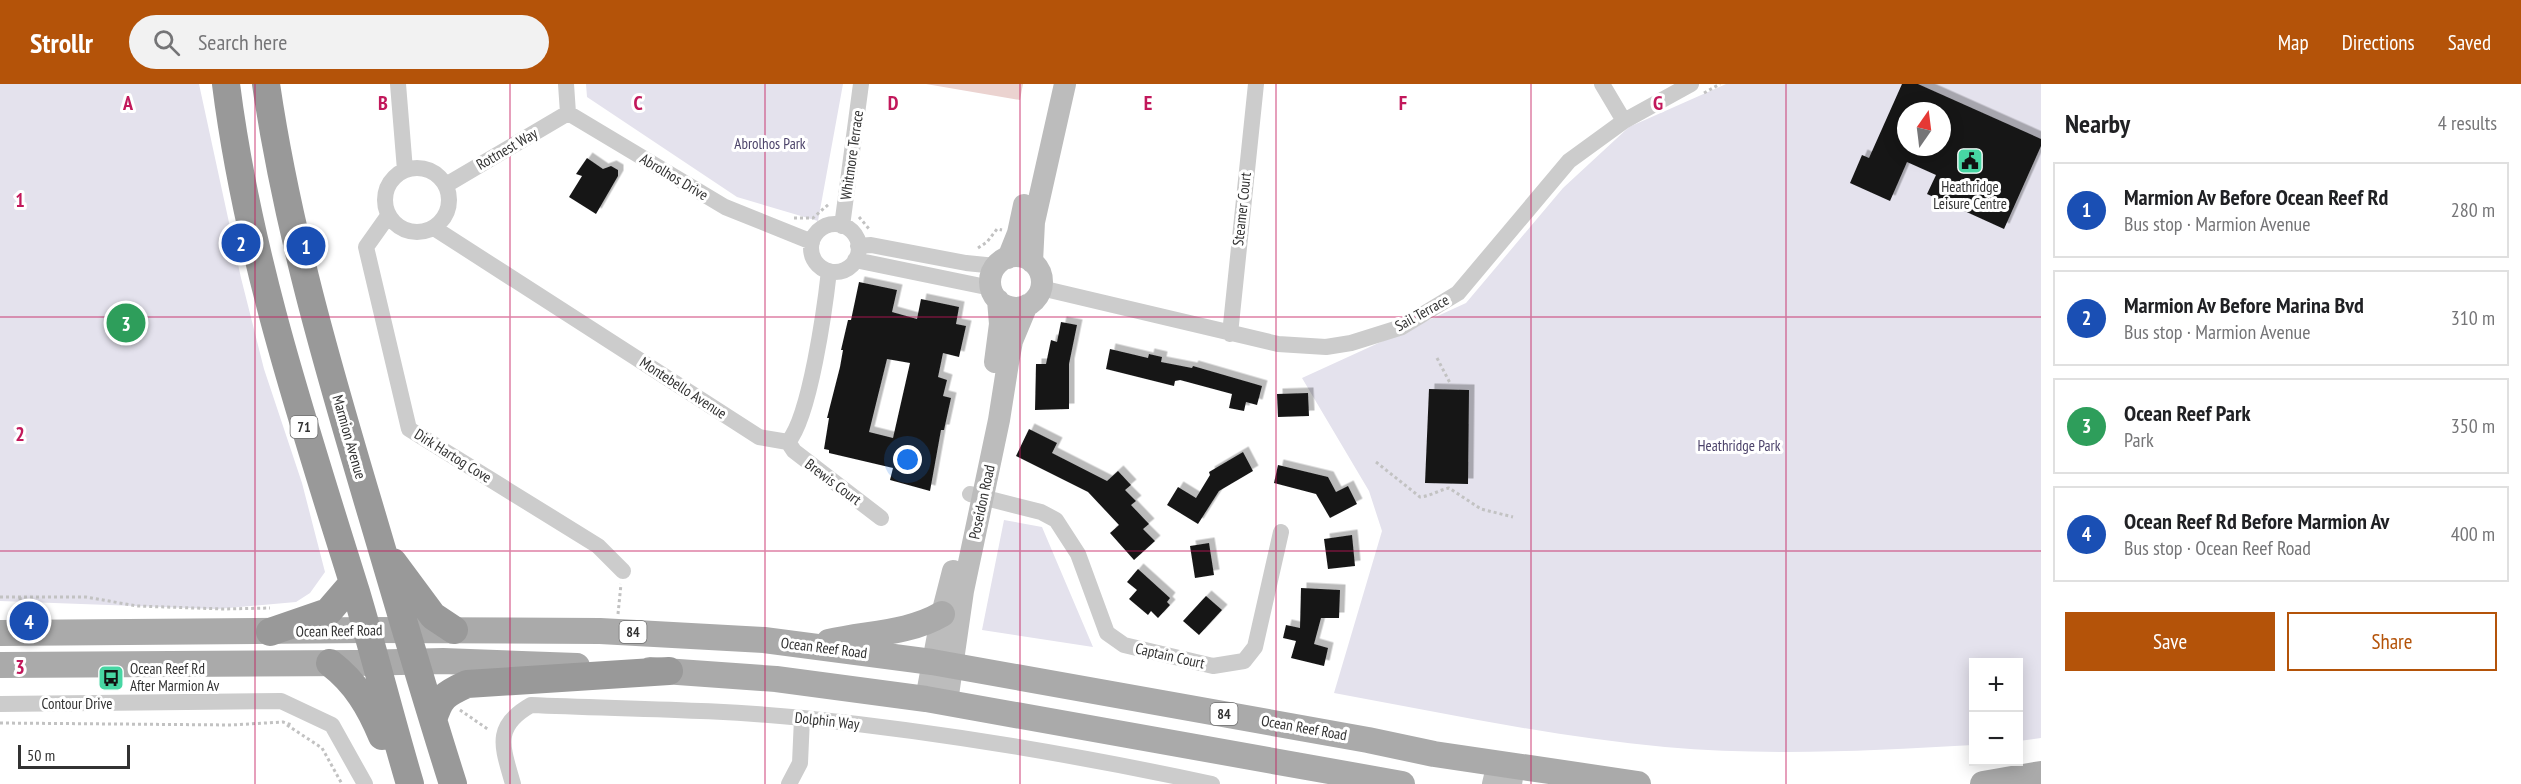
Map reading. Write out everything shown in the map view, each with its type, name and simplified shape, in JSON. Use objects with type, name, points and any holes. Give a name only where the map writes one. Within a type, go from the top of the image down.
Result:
[{"type":"highway","name":"71","points":[[226,84],[231,121],[261,268],[294,392],[367,630],[374,663],[410,784]]},
{"type":"highway","name":"Marmion Avenue","points":[[266,84],[283,185],[298,253],[407,630],[417,661],[445,714],[453,784]]},
{"type":"highway","points":[[383,552],[400,569],[433,616],[454,630]]},
{"type":"highway","points":[[274,620],[328,612],[353,584]]},
{"type":"highway","points":[[330,663],[347,676],[372,712],[383,737],[397,784]]},
{"type":"highway","points":[[445,714],[438,701],[450,691],[467,684],[669,671]]},
{"type":"main road","points":[[811,646],[861,634],[907,629],[928,622],[942,614]]},
{"type":"main road","name":"Ocean Reef Road","points":[[0,633],[274,620],[367,630],[621,632],[764,640],[943,664],[1368,740],[1434,754],[1504,774],[1638,784]]},
{"type":"main road","points":[[0,665],[417,661],[669,671],[776,679],[936,700],[1402,784]]},
{"type":"main road","points":[[1983,784],[2041,774]]},
{"type":"street","points":[[398,84],[405,170]]},
{"type":"street","points":[[566,84],[568,113]]},
{"type":"street","name":"Whitmore Terrace","points":[[842,226],[861,84]]},
{"type":"street","points":[[994,294],[992,274],[1002,262],[1018,233],[1050,84]]},
{"type":"street","points":[[1032,262],[1034,222],[1065,84]]},
{"type":"street","name":"Steamer Court","points":[[1230,334],[1256,84]]},
{"type":"street","points":[[1602,84],[1624,121]]},
{"type":"street","name":"Sail Terrace","points":[[1034,296],[1278,344],[1326,347],[1351,343],[1402,327],[1458,293],[1569,161],[1624,121],[1696,89]]},
{"type":"street","name":"Rottnest Way","points":[[446,185],[568,113]]},
{"type":"street","name":"Abrolhos Drive","points":[[568,113],[725,207],[812,242]]},
{"type":"street","points":[[427,169],[437,175],[446,185],[449,207],[445,218],[434,228],[424,232],[413,232],[402,229],[388,216],[384,205],[389,183],[405,170],[427,169]]},
{"type":"street","name":"Dirk Hartog Cove","points":[[388,216],[366,247],[409,429],[598,546],[623,571]]},
{"type":"street","points":[[857,253],[852,232],[842,226],[824,227],[817,232],[812,242],[811,251],[814,260],[820,267],[829,271],[843,271],[857,253],[871,245],[966,263],[1002,262],[1021,257],[1032,262],[1040,274],[1034,296],[1012,307],[994,294],[857,253]]},
{"type":"street","name":"Montebello Avenue","points":[[434,228],[759,437],[788,442]]},
{"type":"street","points":[[788,442],[804,404],[823,321],[829,271]]},
{"type":"street","name":"Poseidon Road","points":[[936,700],[943,664],[961,602],[1000,324],[994,294]]},
{"type":"street","name":"Poseidon Road","points":[[943,664],[942,614],[976,495],[1012,341],[1034,296]]},
{"type":"street","name":"Brewis Court","points":[[788,442],[794,451],[881,519]]},
{"type":"street","name":"Captain Court","points":[[976,495],[1041,512],[1056,520],[1078,554],[1107,633],[1115,639],[1124,645],[1213,666],[1244,661],[1255,647],[1281,532]]},
{"type":"street","name":"Contour Drive","points":[[0,704],[281,701],[332,725],[364,778],[365,784]]},
{"type":"street","name":"Dolphin Way","points":[[503,747],[504,729],[516,714],[531,705],[802,718],[937,734],[1130,766],[1212,784]]},
{"type":"street","points":[[789,784],[800,763],[802,718]]},
{"type":"street","points":[[503,747],[513,784]]},
{"type":"path","points":[[1696,89],[1720,84]]},
{"type":"path","points":[[788,218],[813,218],[830,203],[852,208],[873,235]]},
{"type":"path","points":[[977,248],[987,242],[997,229],[1018,233]]},
{"type":"path","points":[[1437,358],[1450,383]]},
{"type":"path","points":[[1376,462],[1420,497],[1449,488],[1481,508],[1512,517]]},
{"type":"path","points":[[618,614],[623,571]]},
{"type":"path","points":[[0,597],[86,597],[137,606],[180,608],[274,620]]},
{"type":"path","points":[[445,714],[494,733],[493,744],[503,747]]},
{"type":"path","points":[[0,723],[231,725],[283,722],[293,725],[315,717]]},
{"type":"path","points":[[283,722],[322,748],[342,784]]},
{"type":"green space","points":[[0,84],[199,84],[241,278],[264,369],[302,483],[325,572],[310,593],[296,602],[217,609],[0,601]]},
{"type":"green space","name":"Abrolhos Park","points":[[586,84],[843,84],[818,221],[737,197],[587,97]]},
{"type":"green space","name":"Heathridge Park","points":[[1726,84],[2041,84],[2041,738],[2023,740],[2023,658],[1969,658],[1969,745],[1896,749],[1781,752],[1704,750],[1623,743],[1540,731],[1334,693],[1382,531],[1369,491],[1302,378],[1466,303],[1563,188],[1629,127]]},
{"type":"green space","points":[[1004,520],[1042,527],[1093,647],[982,630]]},
{"type":"shaded area","points":[[926,84],[1023,84],[1020,100]]},
{"type":"building","name":"Heathridge Leisure Centre","points":[[1902,84],[1918,84],[2041,139],[2041,146],[2004,229],[1927,194],[1936,175],[1907,162],[1890,201],[1850,183],[1862,155],[1869,158]]},
{"type":"building","points":[[587,158],[603,169],[611,166],[618,170],[618,176],[596,214],[569,197],[582,176],[576,174]]},
{"type":"building","points":[[859,282],[897,290],[892,312],[917,319],[921,299],[959,307],[956,324],[966,326],[959,357],[943,353],[938,377],[947,380],[943,396],[951,398],[944,430],[941,430],[930,491],[890,480],[893,468],[829,453],[829,450],[824,449],[829,418],[827,418],[840,367],[843,350],[841,350],[848,320],[851,320]],"holes":[[[887,359],[910,363],[893,438],[869,432]]]},
{"type":"building","points":[[1061,322],[1077,325],[1069,364],[1069,409],[1035,410],[1036,364],[1046,364],[1051,340],[1057,342]]},
{"type":"building","points":[[1110,349],[1148,358],[1149,354],[1162,357],[1161,362],[1192,368],[1193,366],[1262,386],[1257,405],[1246,402],[1244,411],[1229,408],[1232,394],[1180,380],[1175,381],[1174,386],[1106,369]]},
{"type":"building","points":[[1429,389],[1469,390],[1468,484],[1425,483]]},
{"type":"building","points":[[1308,393],[1309,416],[1278,417],[1277,394]]},
{"type":"building","points":[[1029,429],[1057,443],[1052,453],[1107,481],[1118,471],[1131,485],[1125,490],[1136,501],[1131,505],[1149,524],[1143,529],[1155,541],[1134,560],[1110,533],[1119,525],[1088,492],[1016,456]]},
{"type":"building","points":[[1243,452],[1253,471],[1219,491],[1198,524],[1167,505],[1178,487],[1196,498],[1210,475],[1209,472]]},
{"type":"building","points":[[1278,465],[1328,477],[1336,492],[1348,486],[1357,504],[1330,518],[1316,494],[1274,483]]},
{"type":"building","points":[[1352,535],[1355,566],[1328,569],[1324,539]]},
{"type":"building","points":[[1209,543],[1214,575],[1195,578],[1190,546]]},
{"type":"building","points":[[1138,569],[1170,598],[1167,602],[1170,605],[1158,618],[1151,611],[1148,615],[1129,599],[1137,590],[1127,582]]},
{"type":"building","points":[[1301,588],[1340,590],[1339,618],[1321,618],[1314,644],[1328,648],[1324,666],[1291,658],[1296,641],[1283,638],[1286,625],[1300,628]]},
{"type":"building","points":[[1206,596],[1222,610],[1199,635],[1183,621]]},
{"type":"place","name":"Heathridge Leisure Centre","points":[[1970,161]]},
{"type":"place","name":"Marmion Av Before Marina Bvd","points":[[241,243]]},
{"type":"place","name":"Marmion Av Before Ocean Reef Rd","points":[[306,246]]},
{"type":"place","name":"Ocean Reef Park","points":[[126,323]]},
{"type":"place","name":"Ocean Reef Rd Before Marmion Av","points":[[29,621]]},
{"type":"place","name":"Ocean Reef Rd After Marmion Av","points":[[111,678]]}]
